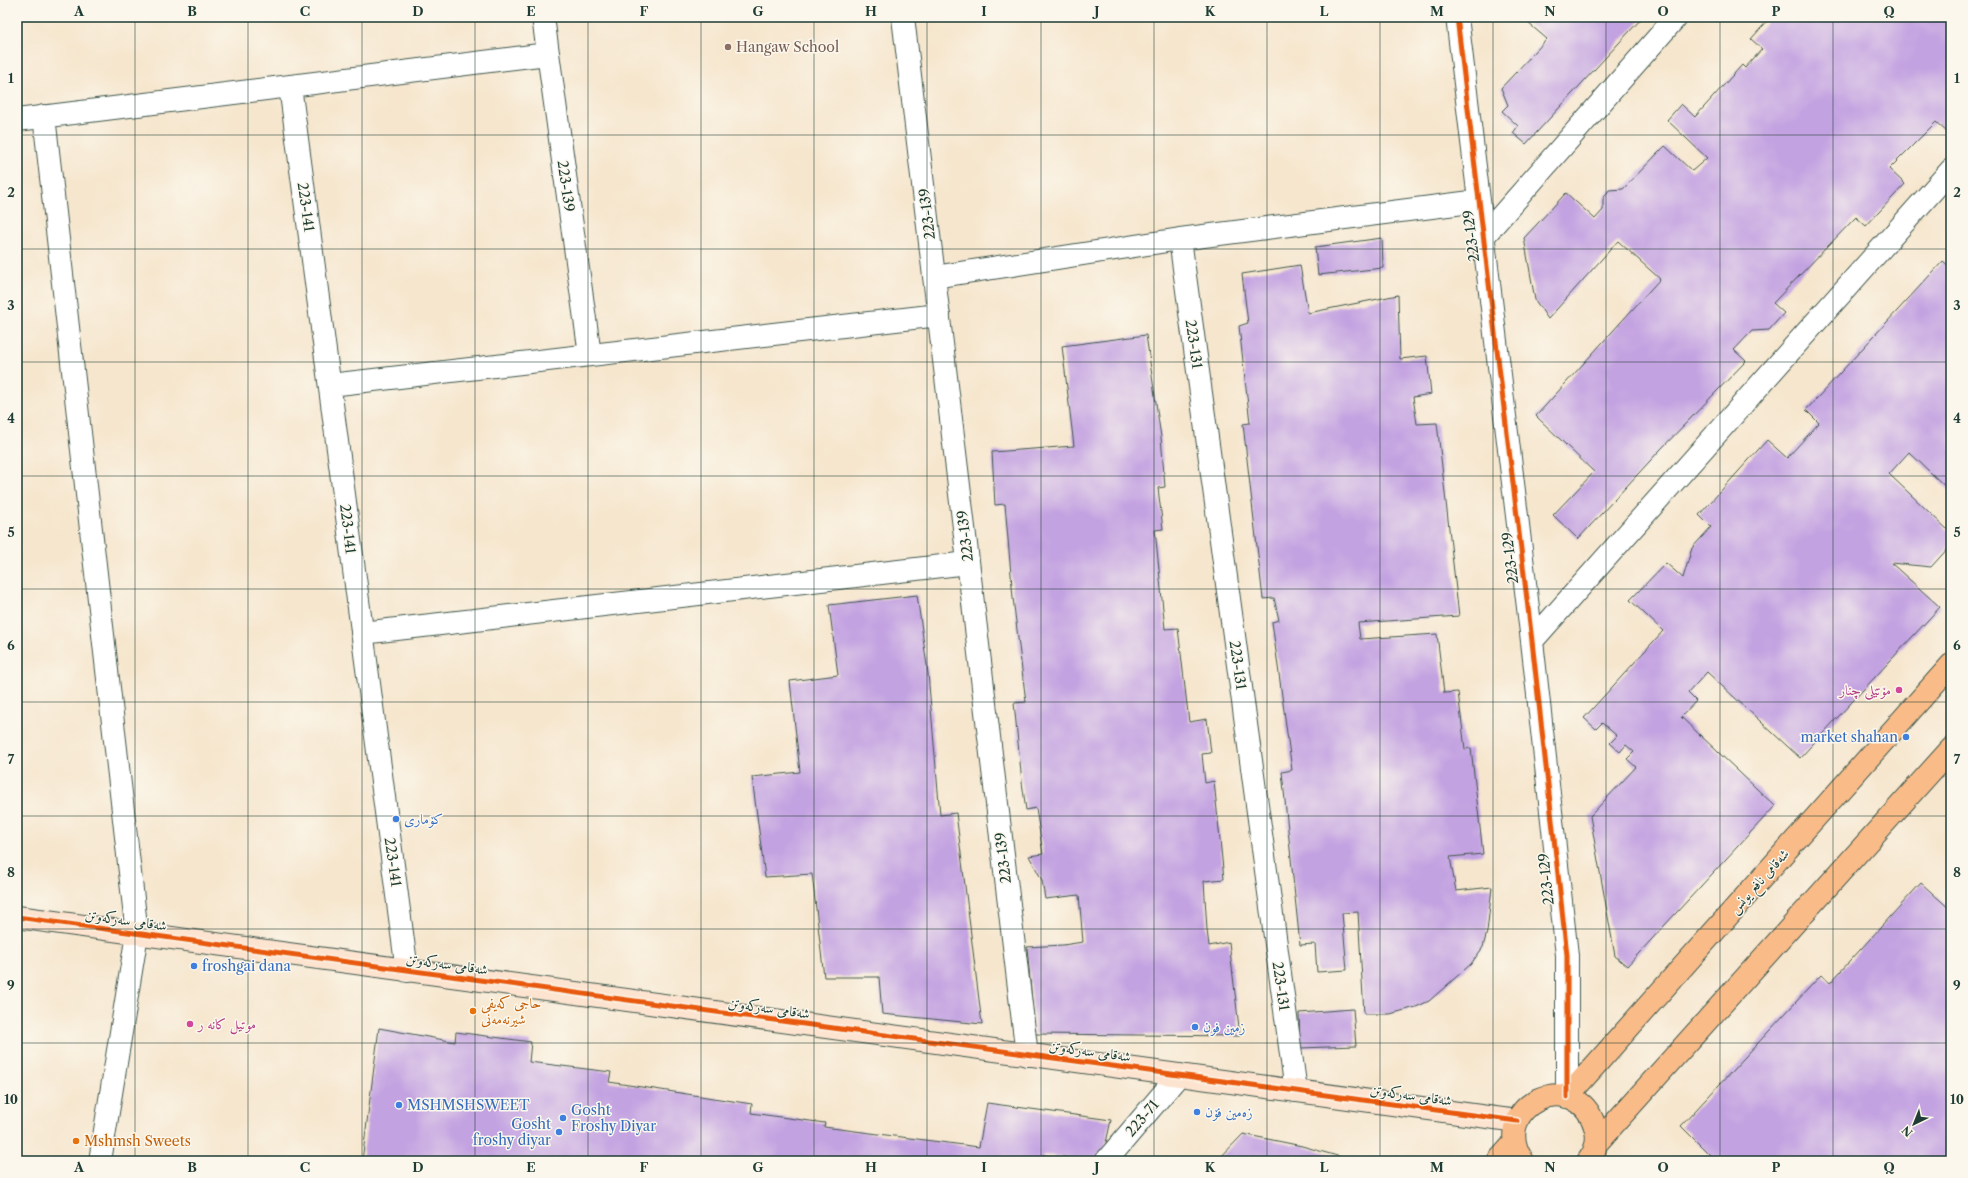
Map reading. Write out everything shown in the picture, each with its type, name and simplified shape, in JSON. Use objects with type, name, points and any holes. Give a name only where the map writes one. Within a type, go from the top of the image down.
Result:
[{"type":"main road","name":"شەقامی نافع یونس","points":[[1567,1097],[1951,665]]},
{"type":"main road","points":[[1592,1156],[1951,749]]},
{"type":"main road","points":[[1498,1161],[1518,1152],[1514,1132],[1517,1121],[1523,1110],[1532,1102],[1543,1097],[1555,1095],[1567,1097],[1578,1102],[1587,1110],[1593,1120],[1597,1132],[1592,1156]]},
{"type":"street","name":"223-139","points":[[543,17],[590,355]]},
{"type":"street","name":"223-129","points":[[1457,17],[1532,641],[1567,955],[1567,1097]]},
{"type":"street","points":[[1483,237],[1676,17]]},
{"type":"street","name":"223-139","points":[[909,18],[934,277],[1027,1055]]},
{"type":"street","points":[[17,120],[548,54]]},
{"type":"street","name":"223-141","points":[[290,86],[407,971]]},
{"type":"street","points":[[44,116],[137,934],[100,1161]]},
{"type":"street","points":[[1532,641],[1951,170]]},
{"type":"street","points":[[934,277],[1180,239],[1479,201]]},
{"type":"street","name":"223-131","points":[[1180,239],[1296,1091]]},
{"type":"street","points":[[330,386],[939,315]]},
{"type":"street","points":[[362,632],[968,563]]},
{"type":"street","name":"شەقامی سەرکەوتن","points":[[17,917],[1517,1121]]},
{"type":"street","name":"223-71","points":[[1106,1161],[1179,1075]]},
{"type":"building","points":[[1521,17],[1638,17],[1641,19],[1526,144],[1513,133],[1518,126],[1502,111],[1508,105],[1501,88],[1547,39]]},
{"type":"building","points":[[1771,17],[1951,17],[1951,128],[1947,132],[1936,122],[1889,169],[1905,184],[1866,226],[1856,217],[1773,303],[1784,313],[1769,330],[1752,331],[1734,350],[1746,361],[1661,449],[1578,539],[1553,515],[1594,472],[1536,416],[1660,279],[1618,241],[1548,319],[1535,300],[1524,238],[1566,193],[1595,219],[1603,210],[1603,199],[1609,190],[1623,189],[1665,146],[1692,171],[1707,158],[1667,120],[1681,104],[1695,117],[1742,65],[1745,68],[1762,49],[1751,39]]},
{"type":"building","points":[[1382,238],[1383,268],[1318,275],[1315,247]]},
{"type":"building","points":[[1943,261],[1951,268],[1951,492],[1909,452],[1889,474],[1951,533],[1951,545],[1931,567],[1891,563],[1940,607],[1800,758],[1707,672],[1688,693],[1696,701],[1681,717],[1775,806],[1627,966],[1615,956],[1590,816],[1636,767],[1627,759],[1634,752],[1626,745],[1620,752],[1610,743],[1617,736],[1602,723],[1596,729],[1584,718],[1663,631],[1630,600],[1666,563],[1683,578],[1692,548],[1711,527],[1699,515],[1767,440],[1787,458],[1819,423],[1806,410]]},
{"type":"building","points":[[1300,265],[1308,313],[1398,295],[1400,359],[1427,356],[1431,394],[1413,397],[1417,424],[1437,423],[1459,616],[1358,623],[1360,639],[1437,634],[1444,693],[1458,692],[1465,749],[1471,748],[1483,854],[1450,857],[1456,891],[1492,887],[1487,932],[1483,947],[1471,964],[1429,1001],[1416,1007],[1390,1014],[1364,1014],[1358,912],[1342,913],[1347,970],[1317,972],[1315,944],[1300,945],[1282,772],[1292,770],[1272,622],[1279,620],[1274,598],[1263,599],[1243,424],[1250,423],[1239,326],[1248,323],[1242,274]]},
{"type":"building","points":[[1146,335],[1161,437],[1165,487],[1158,488],[1163,529],[1155,530],[1165,629],[1178,628],[1189,722],[1207,719],[1211,753],[1202,754],[1205,783],[1214,781],[1224,879],[1204,881],[1207,930],[1209,946],[1229,942],[1240,1036],[1035,1034],[1027,947],[1063,945],[1083,942],[1079,895],[1045,899],[1042,880],[1029,856],[1043,854],[1036,808],[1026,810],[1022,782],[1014,703],[1026,702],[1013,598],[1005,504],[995,505],[992,452],[1074,446],[1062,346]]},
{"type":"building","points":[[917,595],[928,673],[940,815],[956,813],[982,1024],[882,1014],[879,977],[824,977],[812,874],[765,877],[752,777],[800,772],[790,681],[838,675],[829,605]]},
{"type":"building","points":[[1921,883],[1951,910],[1951,1161],[1716,1161],[1681,1126],[1821,975],[1830,983]]},
{"type":"building","points":[[1353,1009],[1356,1046],[1300,1048],[1299,1013]]},
{"type":"building","points":[[379,1028],[455,1042],[456,1032],[531,1042],[529,1062],[611,1072],[609,1082],[752,1104],[751,1113],[825,1123],[824,1127],[979,1147],[987,1103],[1111,1120],[1102,1161],[1043,1155],[1042,1161],[362,1161]]},
{"type":"building","points":[[1243,1134],[1302,1146],[1355,1161],[1217,1161]]},
{"type":"cycle path","points":[[1457,17],[1532,641],[1567,955],[1567,1097]]},
{"type":"cycle path","points":[[17,917],[1517,1121]]},
{"type":"place","name":"Hangaw School","points":[[728,47]]},
{"type":"place","name":"مۆتێلی چنار","points":[[1899,690]]},
{"type":"place","name":"market shahan","points":[[1906,737]]},
{"type":"place","name":"كۆماری","points":[[396,819]]},
{"type":"place","name":"froshgai dana","points":[[194,966]]},
{"type":"place","name":"حاجی کەیفی شیرنەمەنی","points":[[473,1011]]},
{"type":"place","name":"موتيل كانه ر","points":[[190,1024]]},
{"type":"place","name":"زمين فون","points":[[1195,1027]]},
{"type":"place","name":"MSHMSHSWEET","points":[[399,1105]]},
{"type":"place","name":"زەمین فۆن","points":[[1197,1112]]},
{"type":"place","name":"Gosht Froshy Diyar","points":[[563,1118]]},
{"type":"place","name":"Gosht froshy diyar","points":[[559,1132]]},
{"type":"place","name":"Mshmsh Sweets","points":[[76,1141]]}]
